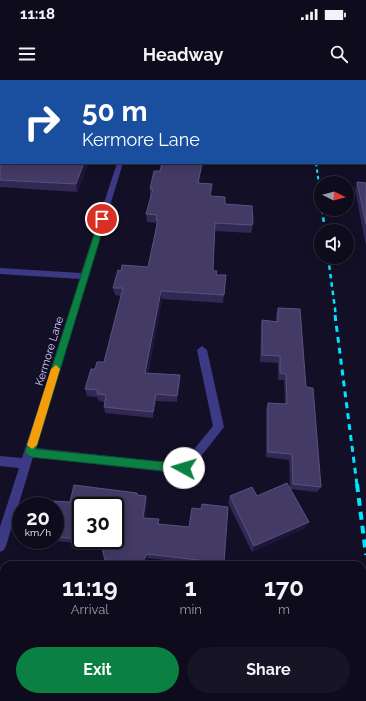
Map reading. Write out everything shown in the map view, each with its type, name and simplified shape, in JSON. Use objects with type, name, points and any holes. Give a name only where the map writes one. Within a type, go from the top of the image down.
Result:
[{"type":"street","name":"Kermore Lane","points":[[0,546],[120,164]]},
{"type":"street","points":[[0,271],[84,276]]},
{"type":"street","points":[[30,452],[184,468],[219,427],[202,350]]},
{"type":"street","points":[[0,462],[26,464]]},
{"type":"building","points":[[1,164],[84,164],[76,184],[0,180]]},
{"type":"building","points":[[162,164],[202,164],[198,183],[212,184],[210,196],[225,197],[225,204],[252,206],[253,222],[252,225],[215,223],[213,271],[217,271],[216,275],[226,275],[224,295],[161,291],[145,373],[180,375],[177,396],[156,394],[153,412],[104,407],[106,395],[97,394],[98,390],[85,389],[91,369],[95,369],[97,362],[104,362],[123,288],[113,288],[118,270],[121,271],[122,265],[148,267],[158,220],[156,220],[157,215],[146,214],[153,189],[150,189],[154,171],[160,171]]},
{"type":"building","points":[[357,182],[366,183],[366,224]]},
{"type":"building","points":[[278,308],[300,309],[306,387],[313,388],[321,487],[293,484],[292,454],[268,452],[268,403],[287,404],[286,374],[280,373],[280,356],[262,355],[262,320],[278,322]]},
{"type":"building","points":[[287,483],[309,522],[254,546],[230,496],[252,487],[257,496]]},
{"type":"building","points":[[74,485],[137,493],[137,495],[146,496],[143,518],[159,519],[158,524],[189,527],[192,508],[201,509],[202,504],[228,507],[224,561],[207,561],[147,554],[143,561],[105,560],[102,549],[124,549],[124,497],[72,497],[72,538],[64,538],[64,502],[70,502]]},
{"type":"railway","points":[[316,164],[318,176]]},
{"type":"railway","points":[[323,216],[324,224]]},
{"type":"railway","points":[[329,264],[336,316]]},
{"type":"railway","points":[[335,315],[357,485]]},
{"type":"railway","points":[[357,484],[366,555]]},
{"type":"slow traffic","points":[[32,445],[56,369]]},
{"type":"route","points":[[102,219],[30,452],[184,468]]}]
